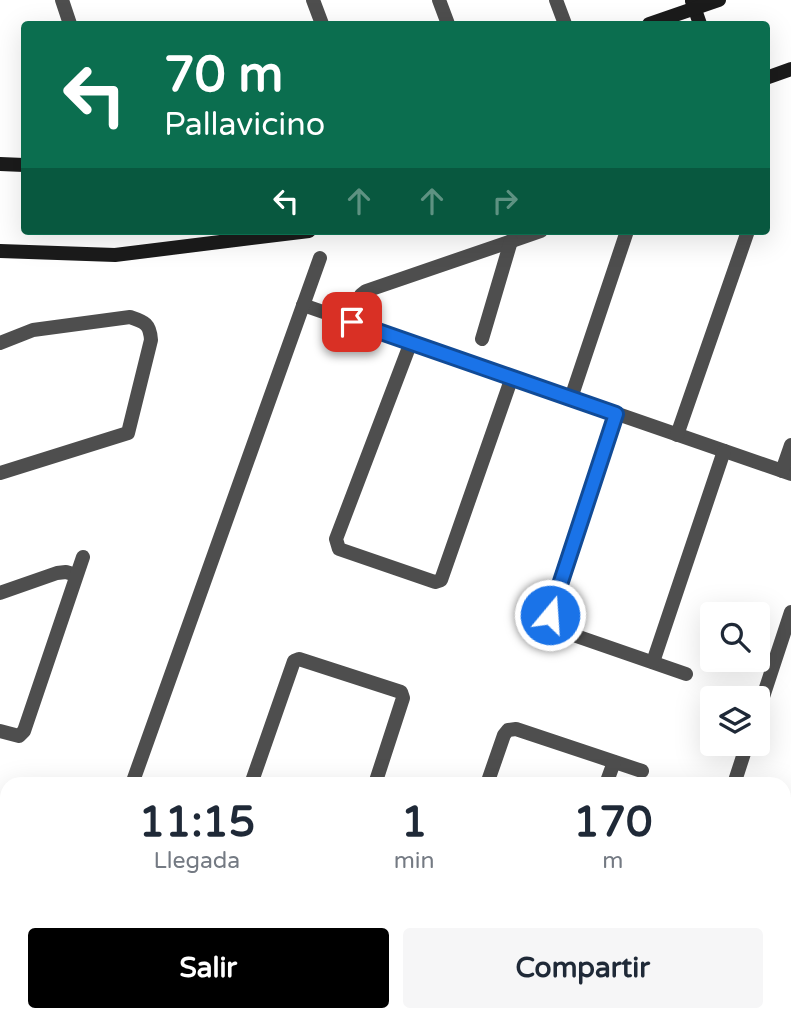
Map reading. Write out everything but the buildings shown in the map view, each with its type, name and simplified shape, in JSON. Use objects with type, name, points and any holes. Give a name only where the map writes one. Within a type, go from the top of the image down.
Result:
[{"type":"main road","points":[[656,21],[693,4],[719,0]]},
{"type":"main road","points":[[693,4],[699,21]]},
{"type":"main road","points":[[770,77],[790,70]]},
{"type":"main road","points":[[0,164],[21,165]]},
{"type":"main road","points":[[0,251],[115,255],[277,235]]},
{"type":"street","points":[[62,0],[69,21]]},
{"type":"street","points":[[313,0],[321,21]]},
{"type":"street","points":[[439,0],[447,21]]},
{"type":"street","points":[[556,0],[564,21]]},
{"type":"street","points":[[352,322],[361,295],[366,291],[529,235]]},
{"type":"street","points":[[571,398],[625,235]]},
{"type":"street","points":[[677,435],[747,235]]},
{"type":"street","points":[[482,339],[511,241]]},
{"type":"street","points":[[134,777],[320,258]]},
{"type":"street","points":[[303,305],[786,473],[791,445]]},
{"type":"street","points":[[0,343],[33,330],[130,317],[145,322],[150,327],[151,340],[128,433],[0,473]]},
{"type":"street","points":[[411,342],[336,539],[339,549],[435,582],[442,580],[512,377]]},
{"type":"street","points":[[616,414],[549,624],[556,629],[685,674]]},
{"type":"street","points":[[653,662],[724,451]]},
{"type":"street","points":[[0,731],[19,736],[24,731],[83,557]]},
{"type":"street","points":[[0,593],[57,573],[66,572],[76,576]]},
{"type":"street","points":[[767,686],[791,612]]},
{"type":"street","points":[[253,777],[294,661],[299,659],[401,692],[403,698],[377,777]]},
{"type":"street","points":[[489,777],[504,735],[508,730],[516,729],[642,771]]},
{"type":"street","points":[[736,777],[743,756]]},
{"type":"street","points":[[609,777],[614,762]]},
{"type":"route","points":[[352,322],[616,414],[550,615]]}]
